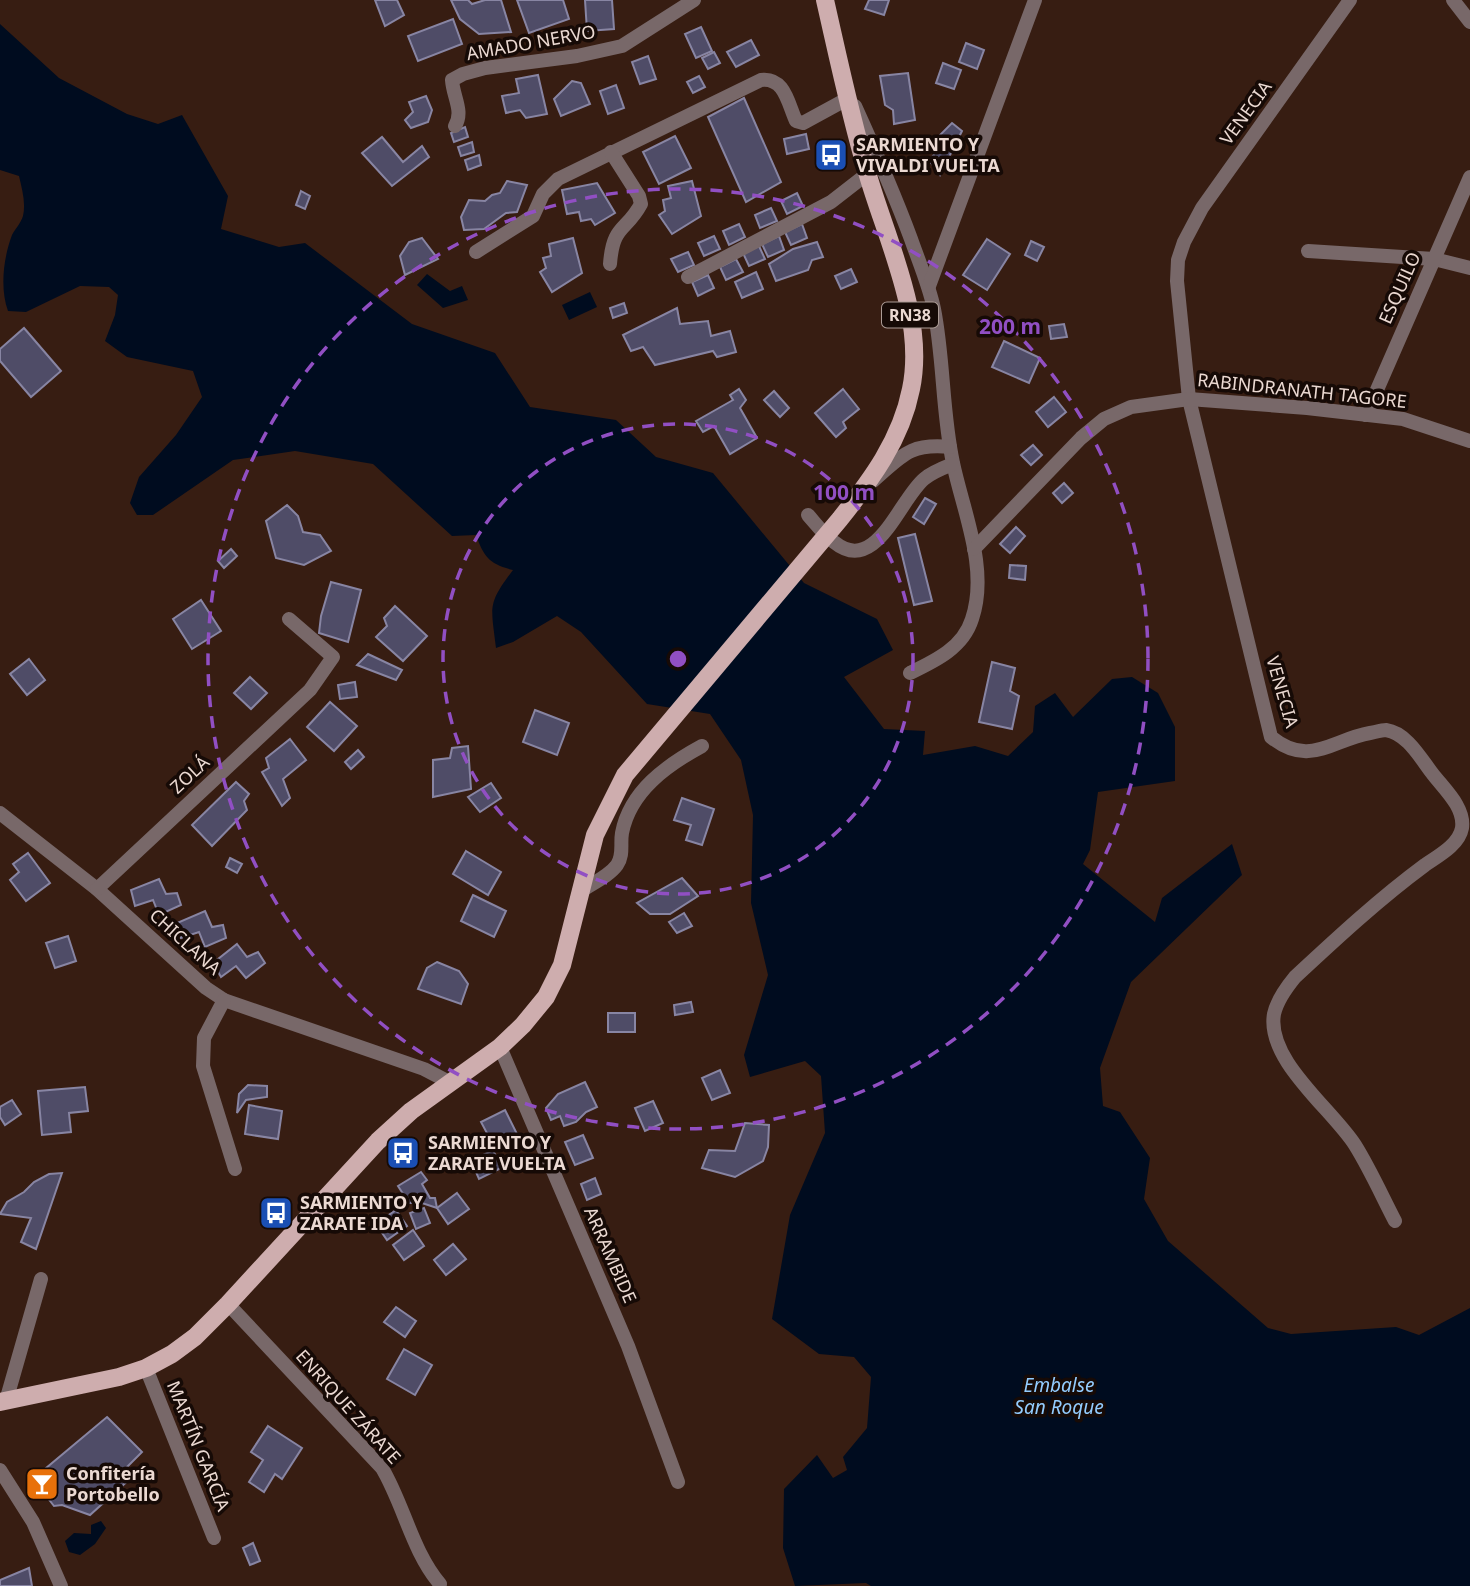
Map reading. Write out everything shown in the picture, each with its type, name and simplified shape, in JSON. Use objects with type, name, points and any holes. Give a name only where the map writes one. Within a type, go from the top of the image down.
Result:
[{"type":"main road","name":"RN38","points":[[3,1401],[79,1387],[146,1368],[172,1354],[195,1337],[228,1304],[378,1141],[411,1111],[500,1047],[534,1013],[555,981],[599,826],[617,788],[840,519],[890,449],[911,390],[915,359],[912,326],[907,301],[867,174],[825,0]]},
{"type":"street","name":"AMADO NERVO","points":[[455,126],[459,110],[452,80],[463,74],[485,68],[586,55],[622,46],[694,0]]},
{"type":"street","points":[[929,286],[1035,0]]},
{"type":"street","name":"VENECIA","points":[[1350,0],[1202,208],[1184,242],[1178,260],[1177,281],[1189,398],[1271,737],[1282,746],[1297,752],[1312,752],[1365,734],[1387,730],[1407,741],[1458,807],[1462,820],[1461,831],[1451,847],[1392,890],[1295,977],[1283,991],[1274,1016],[1276,1036],[1283,1055],[1354,1144],[1395,1222]]},
{"type":"street","points":[[1453,0],[1470,22]]},
{"type":"street","points":[[476,252],[533,216],[543,194],[558,178],[761,80],[776,82],[782,88],[796,121],[803,123],[846,92],[883,166],[929,286],[938,333],[953,464],[974,549],[976,599],[973,618],[966,633],[954,649],[910,673]]},
{"type":"street","points":[[610,264],[611,247],[616,233],[641,204],[639,196],[611,152]]},
{"type":"street","points":[[688,277],[831,202],[867,174]]},
{"type":"street","name":"ESQUILO","points":[[1366,415],[1470,177]]},
{"type":"street","points":[[1308,251],[1434,259],[1470,268]]},
{"type":"street","name":"RABINDRANATH TAGORE","points":[[974,549],[1081,438],[1104,419],[1132,407],[1189,398],[1366,415],[1403,419],[1470,441]]},
{"type":"street","points":[[864,488],[915,448],[930,445],[950,446]]},
{"type":"street","points":[[808,514],[841,547],[854,551],[869,548],[923,479],[953,464]]},
{"type":"street","name":"ZOLÁ","points":[[97,889],[310,690],[333,657],[289,619]]},
{"type":"street","points":[[581,891],[617,866],[622,855],[622,833],[639,795],[674,762],[702,746]]},
{"type":"street","name":"CHICLANA","points":[[0,813],[97,889],[206,988],[224,1000],[424,1069],[449,1082]]},
{"type":"street","points":[[224,1000],[204,1038],[203,1066],[235,1170]]},
{"type":"street","name":"ARRAMBIDE","points":[[500,1047],[614,1310],[678,1482]]},
{"type":"street","points":[[3,1401],[41,1279]]},
{"type":"street","name":"ENRIQUE ZÁRATE","points":[[228,1304],[382,1468],[427,1569],[440,1584]]},
{"type":"street","name":"MARTÍN GARCÍA","points":[[146,1368],[214,1538]]},
{"type":"street","points":[[0,1470],[33,1522],[61,1586]]},
{"type":"water","name":"Embalse San Roque","points":[[0,24],[59,78],[127,114],[158,124],[182,115],[228,196],[221,229],[279,247],[305,243],[412,324],[495,353],[530,407],[616,420],[656,457],[713,473],[804,583],[877,619],[893,650],[844,677],[884,729],[925,731],[923,755],[975,746],[1008,756],[1033,732],[1035,706],[1055,693],[1073,717],[1112,679],[1132,677],[1158,693],[1175,727],[1175,781],[1098,792],[1090,850],[1083,864],[1155,922],[1162,898],[1232,844],[1242,875],[1131,982],[1100,1068],[1103,1106],[1120,1112],[1150,1158],[1144,1199],[1168,1241],[1268,1328],[1291,1334],[1396,1327],[1419,1335],[1470,1308],[1470,1586],[871,1586],[866,1583],[795,1586],[783,1548],[784,1489],[817,1455],[833,1478],[847,1470],[843,1457],[867,1428],[871,1377],[854,1357],[819,1354],[772,1319],[790,1215],[825,1133],[821,1076],[805,1061],[750,1077],[744,1055],[768,975],[751,903],[753,815],[741,760],[710,714],[647,704],[581,632],[557,616],[513,642],[496,648],[493,606],[513,570],[493,562],[482,549],[476,535],[452,536],[373,464],[295,451],[233,460],[153,515],[137,515],[130,503],[139,477],[176,435],[202,397],[193,371],[127,357],[105,341],[115,315],[118,295],[109,287],[80,286],[26,312],[8,311],[3,284],[6,254],[12,235],[22,219],[24,206],[19,176],[0,170]]},
{"type":"water","points":[[427,274],[450,291],[462,286],[468,300],[443,308],[417,285]]},
{"type":"water","points":[[590,292],[597,307],[569,320],[562,305]]},
{"type":"water","points":[[101,1521],[106,1528],[95,1544],[80,1555],[69,1552],[65,1541],[74,1533],[91,1534],[91,1525]]},
{"type":"building","points":[[375,0],[397,0],[404,15],[385,26]]},
{"type":"building","points":[[451,0],[468,0],[472,4],[485,0],[501,0],[511,32],[479,34],[460,19]]},
{"type":"building","points":[[517,0],[563,0],[569,19],[529,33]]},
{"type":"building","points":[[585,0],[612,0],[614,29],[587,31]]},
{"type":"building","points":[[869,0],[889,0],[884,15],[865,9]]},
{"type":"building","points":[[453,19],[462,44],[418,61],[408,36]]},
{"type":"building","points":[[701,27],[712,51],[696,58],[685,34]]},
{"type":"building","points":[[751,40],[759,55],[736,67],[727,52]]},
{"type":"building","points":[[966,43],[984,50],[977,69],[959,62]]},
{"type":"building","points":[[714,52],[720,63],[708,69],[702,58]]},
{"type":"building","points":[[648,56],[656,79],[640,84],[632,62]]},
{"type":"building","points":[[943,63],[961,70],[954,89],[936,83]]},
{"type":"building","points":[[908,73],[915,120],[894,124],[893,110],[885,105],[880,76]]},
{"type":"building","points":[[538,75],[547,114],[526,118],[520,110],[506,113],[502,96],[519,93],[516,79]]},
{"type":"building","points":[[699,76],[705,87],[693,93],[687,82]]},
{"type":"building","points":[[572,81],[581,83],[590,104],[561,116],[554,99]]},
{"type":"building","points":[[616,85],[624,108],[608,114],[600,91]]},
{"type":"building","points":[[426,96],[432,110],[428,122],[411,128],[405,120],[413,112],[409,102]]},
{"type":"building","points":[[744,98],[781,182],[746,202],[708,117]]},
{"type":"building","points":[[952,123],[962,131],[940,175],[929,160],[934,155],[932,143]]},
{"type":"building","points":[[465,127],[468,137],[454,142],[451,133]]},
{"type":"building","points":[[806,134],[809,149],[787,154],[784,139]]},
{"type":"building","points":[[675,136],[691,168],[659,184],[643,152]]},
{"type":"building","points":[[382,137],[403,162],[422,146],[429,157],[392,186],[362,153]]},
{"type":"building","points":[[472,142],[474,152],[461,156],[458,147]]},
{"type":"building","points":[[479,155],[481,165],[468,170],[465,160]]},
{"type":"building","points":[[507,181],[527,185],[517,212],[506,213],[484,229],[464,230],[461,217],[469,200],[485,201],[500,193]]},
{"type":"building","points":[[692,181],[701,216],[672,234],[659,215],[665,211],[663,200],[671,198],[668,186]]},
{"type":"building","points":[[597,183],[615,213],[595,225],[591,219],[581,221],[579,212],[567,214],[562,190]]},
{"type":"building","points":[[301,191],[310,196],[305,209],[296,205]]},
{"type":"building","points":[[797,193],[803,206],[787,214],[781,201]]},
{"type":"building","points":[[771,208],[777,221],[760,228],[755,215]]},
{"type":"building","points":[[739,224],[745,237],[729,245],[723,231]]},
{"type":"building","points":[[802,224],[807,238],[791,245],[785,232]]},
{"type":"building","points":[[714,236],[720,249],[704,256],[698,243]]},
{"type":"building","points":[[779,236],[784,250],[768,257],[762,244]]},
{"type":"building","points":[[422,238],[438,259],[405,275],[400,256],[409,242]]},
{"type":"building","points":[[573,238],[582,273],[552,292],[540,272],[546,268],[543,258],[551,256],[549,244]]},
{"type":"building","points":[[987,239],[1010,254],[987,290],[963,275]]},
{"type":"building","points":[[1031,241],[1044,247],[1037,261],[1025,255]]},
{"type":"building","points":[[817,242],[823,257],[812,260],[808,270],[776,281],[769,264],[793,249]]},
{"type":"building","points":[[759,246],[765,259],[749,266],[743,253]]},
{"type":"building","points":[[688,252],[694,265],[678,272],[671,259]]},
{"type":"building","points":[[736,259],[743,272],[726,280],[720,267]]},
{"type":"building","points":[[851,269],[857,282],[841,289],[835,276]]},
{"type":"building","points":[[756,272],[763,289],[742,298],[735,282]]},
{"type":"building","points":[[708,275],[714,288],[698,296],[692,282]]},
{"type":"building","points":[[624,303],[627,313],[613,318],[610,308]]},
{"type":"building","points":[[677,308],[680,324],[708,321],[711,336],[730,331],[736,352],[717,357],[713,351],[655,365],[643,347],[631,351],[623,335]]},
{"type":"building","points":[[1064,324],[1067,337],[1051,339],[1049,326]]},
{"type":"building","points":[[24,328],[61,371],[31,397],[0,361],[0,349]]},
{"type":"building","points":[[1004,341],[1040,358],[1029,383],[992,367]]},
{"type":"building","points":[[739,389],[746,400],[740,408],[757,438],[730,454],[714,426],[703,432],[696,421],[733,400],[730,395]]},
{"type":"building","points":[[843,389],[859,409],[843,422],[846,428],[836,437],[815,413]]},
{"type":"building","points":[[774,391],[789,408],[780,417],[764,400]]},
{"type":"building","points":[[1054,397],[1066,412],[1048,427],[1036,412]]},
{"type":"building","points":[[1033,445],[1042,455],[1031,465],[1021,455]]},
{"type":"building","points":[[1064,483],[1073,493],[1062,503],[1053,493]]},
{"type":"building","points":[[925,498],[936,504],[924,524],[913,517]]},
{"type":"building","points":[[287,505],[298,516],[303,532],[320,535],[331,551],[304,565],[276,558],[266,521]]},
{"type":"building","points":[[1016,527],[1025,536],[1010,553],[1000,544]]},
{"type":"building","points":[[915,534],[932,601],[914,605],[898,538]]},
{"type":"building","points":[[231,549],[237,556],[224,568],[218,561]]},
{"type":"building","points":[[1010,565],[1026,566],[1025,580],[1009,578]]},
{"type":"building","points":[[331,582],[361,590],[348,642],[319,633]]},
{"type":"building","points":[[201,600],[221,631],[192,649],[173,619]]},
{"type":"building","points":[[395,606],[427,636],[403,661],[376,637],[387,626],[384,618]]},
{"type":"building","points":[[368,654],[402,670],[396,680],[357,665]]},
{"type":"building","points":[[29,659],[45,680],[27,695],[10,674]]},
{"type":"building","points":[[992,662],[1015,668],[1010,691],[1019,696],[1012,729],[979,722]]},
{"type":"building","points":[[250,677],[267,693],[251,709],[234,693]]},
{"type":"building","points":[[355,682],[357,697],[340,699],[338,685]]},
{"type":"building","points":[[330,702],[357,726],[334,751],[307,727]]},
{"type":"building","points":[[535,710],[569,723],[557,755],[523,742]]},
{"type":"building","points":[[290,739],[306,760],[283,779],[290,798],[282,806],[262,772],[269,768],[266,758]]},
{"type":"building","points":[[468,746],[471,789],[433,797],[433,760],[450,758],[452,748]]},
{"type":"building","points":[[358,750],[364,757],[351,769],[345,762]]},
{"type":"building","points":[[236,782],[249,794],[244,801],[247,810],[212,846],[192,825]]},
{"type":"building","points":[[491,783],[501,798],[480,812],[468,797]]},
{"type":"building","points":[[682,798],[714,809],[702,845],[686,840],[691,825],[674,820]]},
{"type":"building","points":[[466,851],[501,872],[488,895],[453,874]]},
{"type":"building","points":[[28,853],[50,883],[26,901],[10,880],[19,872],[13,864]]},
{"type":"building","points":[[230,858],[242,864],[237,873],[226,867]]},
{"type":"building","points":[[682,878],[698,896],[670,914],[650,914],[637,903]]},
{"type":"building","points":[[159,879],[166,894],[177,893],[181,905],[159,915],[153,900],[135,906],[131,890]]},
{"type":"building","points":[[473,895],[506,911],[494,937],[461,921]]},
{"type":"building","points":[[205,911],[212,927],[223,925],[226,938],[205,947],[199,932],[181,938],[177,923]]},
{"type":"building","points":[[684,913],[692,926],[677,933],[669,922]]},
{"type":"building","points":[[68,936],[76,961],[55,968],[46,943]]},
{"type":"building","points":[[237,944],[247,957],[258,952],[265,963],[246,978],[236,966],[221,977],[213,963]]},
{"type":"building","points":[[437,962],[459,971],[468,984],[461,1004],[418,989],[427,968]]},
{"type":"building","points":[[691,1002],[693,1012],[675,1015],[674,1005]]},
{"type":"building","points":[[608,1013],[635,1013],[635,1032],[608,1032]]},
{"type":"building","points":[[720,1070],[730,1093],[712,1100],[702,1078]]},
{"type":"building","points":[[585,1082],[597,1107],[586,1112],[576,1122],[564,1126],[560,1116],[551,1120],[546,1108],[558,1094]]},
{"type":"building","points":[[248,1085],[267,1086],[267,1097],[246,1100],[237,1113],[239,1094]]},
{"type":"building","points":[[85,1087],[88,1111],[69,1113],[71,1132],[42,1135],[38,1091]]},
{"type":"building","points":[[12,1100],[21,1114],[5,1125],[0,1117],[0,1107]]},
{"type":"building","points":[[653,1101],[663,1123],[645,1131],[635,1108]]},
{"type":"building","points":[[249,1105],[282,1111],[278,1139],[245,1134]]},
{"type":"building","points":[[505,1110],[519,1138],[496,1150],[481,1122]]},
{"type":"building","points":[[745,1123],[769,1125],[768,1147],[763,1161],[735,1177],[702,1168],[709,1150],[735,1151]]},
{"type":"building","points":[[583,1135],[593,1158],[575,1165],[565,1142]]},
{"type":"building","points":[[493,1150],[501,1168],[479,1179],[471,1161]]},
{"type":"building","points":[[421,1172],[427,1180],[422,1184],[430,1198],[435,1198],[437,1208],[422,1203],[409,1203],[398,1186]]},
{"type":"building","points":[[62,1173],[36,1249],[21,1242],[31,1218],[0,1214],[7,1202],[34,1182],[49,1174]]},
{"type":"building","points":[[595,1178],[601,1194],[587,1200],[581,1184]]},
{"type":"building","points":[[457,1193],[469,1209],[448,1224],[437,1208]]},
{"type":"building","points":[[424,1208],[430,1223],[416,1229],[410,1213]]},
{"type":"building","points":[[396,1210],[407,1226],[387,1240],[376,1224]]},
{"type":"building","points":[[413,1230],[424,1246],[404,1260],[393,1245]]},
{"type":"building","points":[[453,1244],[466,1259],[446,1275],[434,1260]]},
{"type":"building","points":[[396,1307],[416,1321],[405,1337],[384,1322]]},
{"type":"building","points":[[404,1349],[432,1365],[415,1395],[387,1379]]},
{"type":"building","points":[[107,1417],[142,1452],[127,1467],[132,1477],[90,1515],[62,1505],[54,1506],[33,1479]]},
{"type":"building","points":[[268,1426],[302,1448],[282,1479],[275,1474],[264,1492],[249,1482],[263,1460],[251,1452]]},
{"type":"building","points":[[253,1543],[260,1561],[250,1565],[243,1548]]},
{"type":"building","points":[[29,1568],[32,1586],[0,1586],[0,1580]]},
{"type":"place","name":"SARMIENTO Y VIVALDI VUELTA","points":[[831,155]]},
{"type":"place","name":"SARMIENTO Y ZARATE VUELTA","points":[[403,1153]]},
{"type":"place","name":"SARMIENTO Y ZARATE IDA","points":[[276,1213]]},
{"type":"place","name":"Confitería Portobello","points":[[42,1484]]}]
